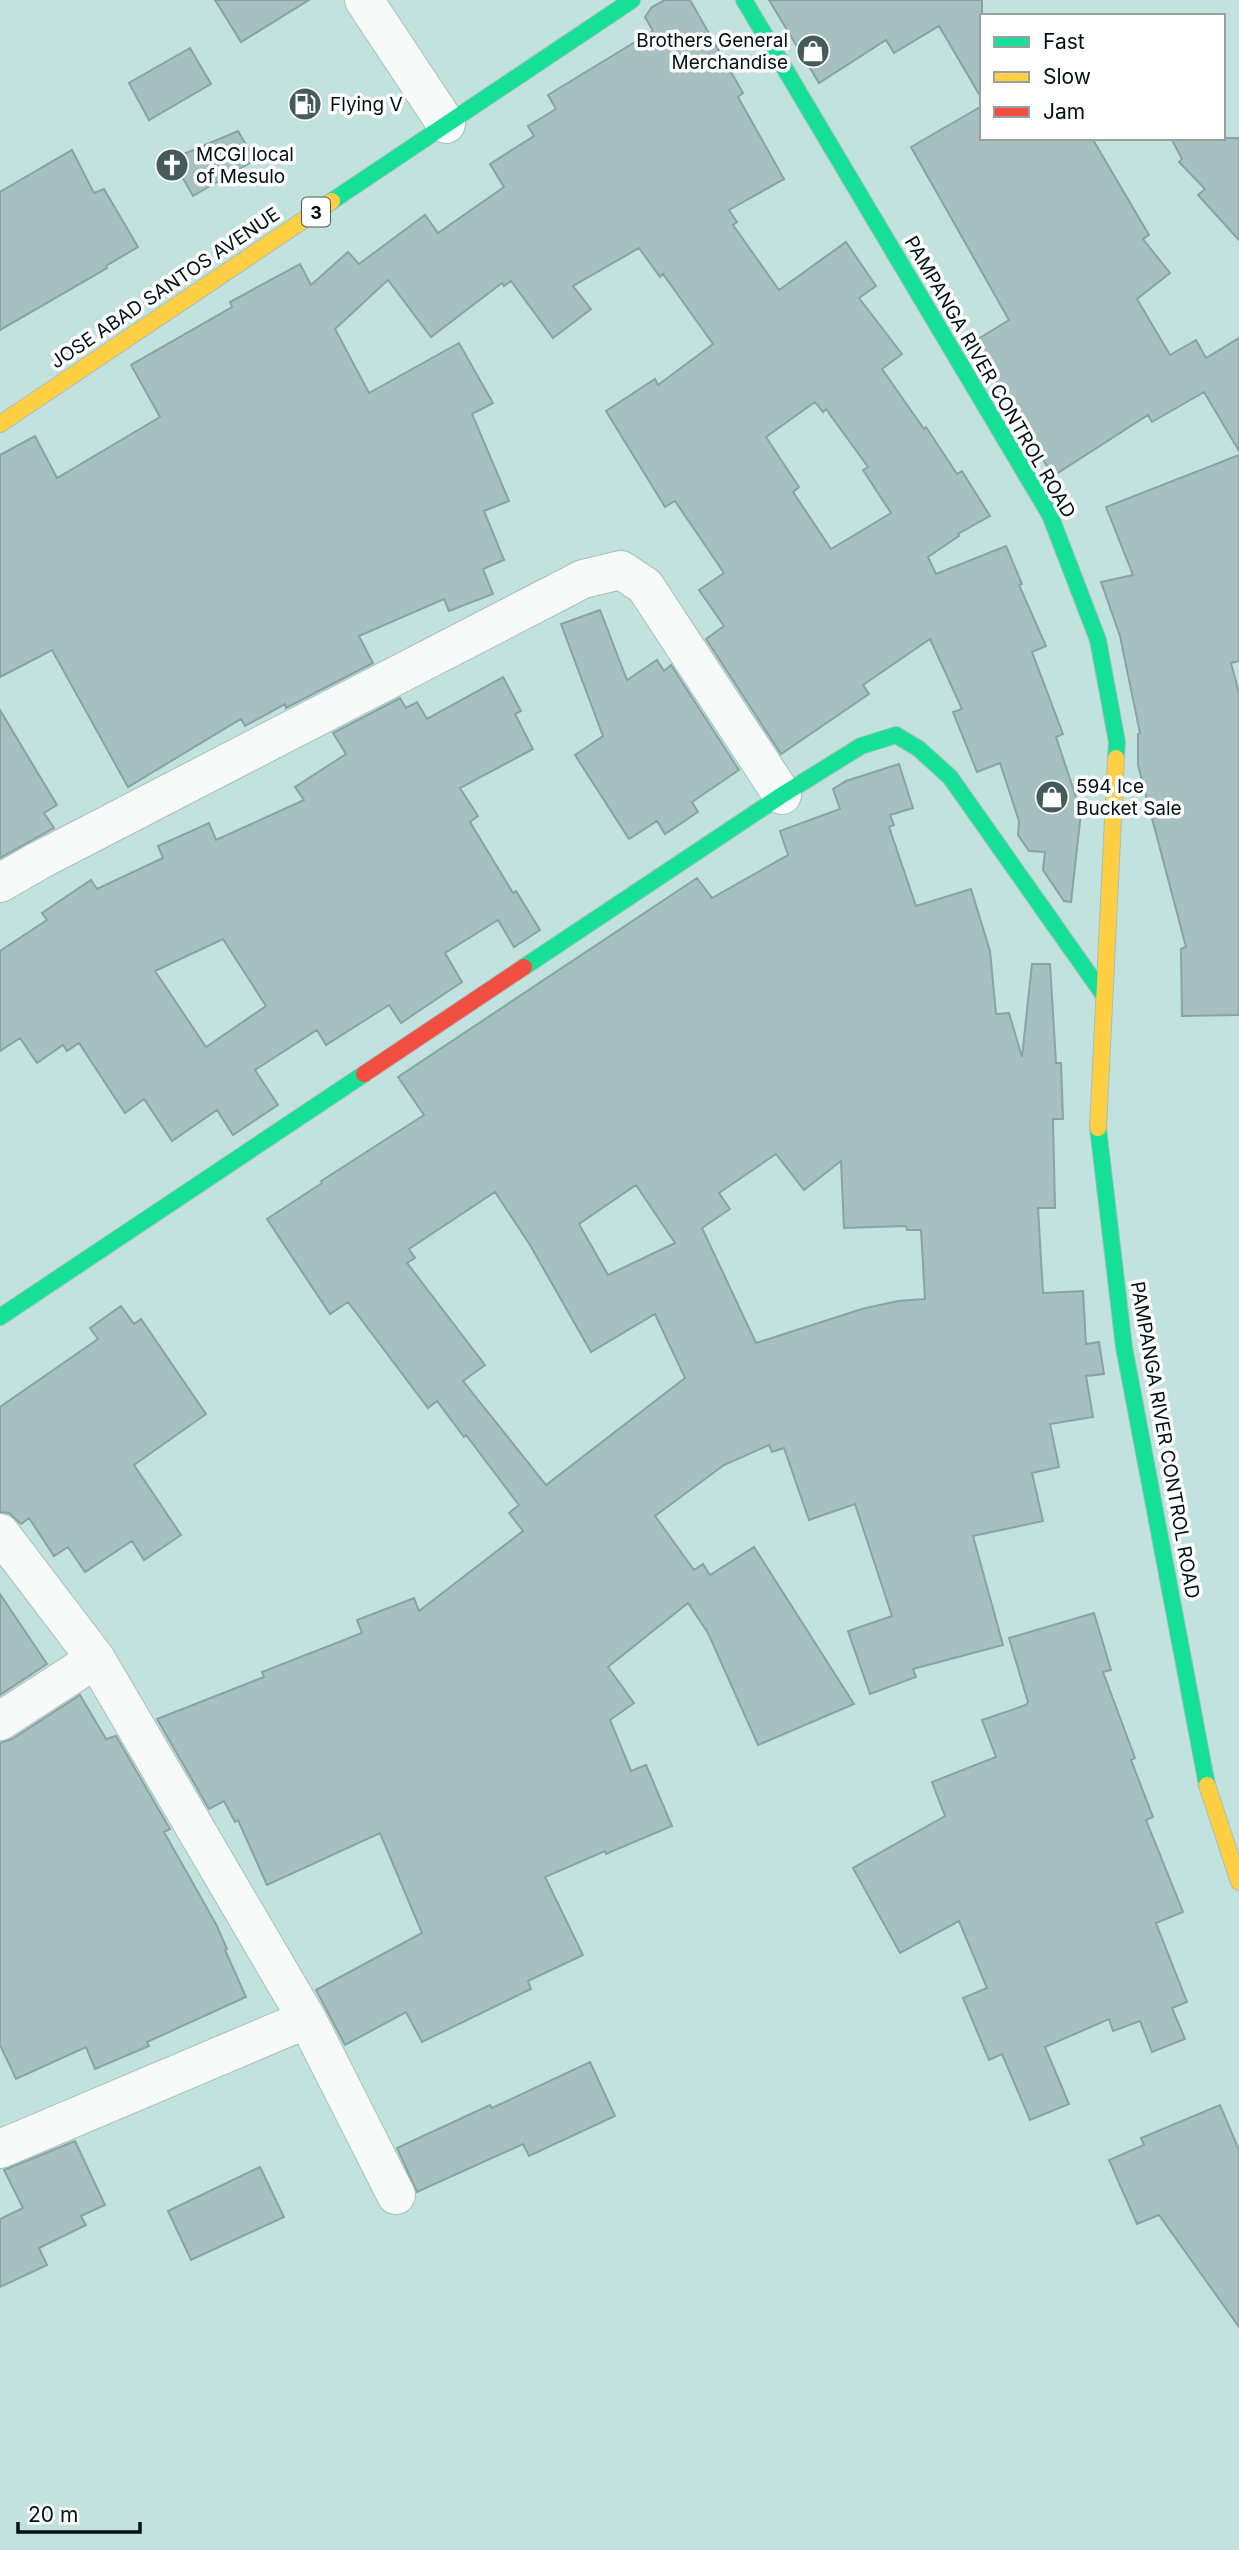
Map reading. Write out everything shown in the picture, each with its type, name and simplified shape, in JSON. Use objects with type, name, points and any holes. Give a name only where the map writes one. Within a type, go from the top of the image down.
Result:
[{"type":"main road","name":"JOSE ABAD SANTOS AVENUE","points":[[0,424],[632,0]]},
{"type":"main road","name":"PAMPANGA RIVER CONTROL ROAD","points":[[744,0],[1050,515],[1098,640],[1116,742],[1098,1126],[1124,1347],[1209,1796],[1239,1882]]},
{"type":"main road","points":[[0,1317],[782,795],[862,746],[896,735],[919,749],[950,777],[1103,994]]},
{"type":"street","points":[[364,0],[446,124]]},
{"type":"street","points":[[0,883],[583,579],[621,570],[645,586],[782,795]]},
{"type":"street","points":[[0,1534],[96,1659],[307,2019],[396,2195]]},
{"type":"street","points":[[0,1721],[96,1659]]},
{"type":"street","points":[[0,2149],[307,2019]]},
{"type":"building","points":[[215,0],[309,0],[241,42]]},
{"type":"building","points":[[665,0],[690,0],[743,93],[738,97],[784,179],[729,210],[737,222],[733,225],[779,290],[846,242],[876,286],[859,298],[902,354],[882,369],[957,474],[962,471],[990,516],[958,534],[959,536],[928,557],[936,574],[1006,546],[1022,584],[1019,585],[1046,646],[1032,652],[1063,734],[1056,737],[1081,812],[1071,902],[1064,901],[1043,870],[1045,852],[1029,851],[1018,835],[1019,821],[1000,763],[977,772],[953,712],[962,709],[930,639],[863,685],[869,694],[781,754],[706,639],[724,626],[699,590],[724,573],[675,501],[665,507],[606,411],[655,379],[658,385],[713,344],[663,274],[660,277],[639,248],[573,286],[591,309],[553,338],[511,281],[504,286],[502,283],[431,337],[388,280],[335,329],[369,393],[459,343],[493,403],[472,414],[509,501],[484,511],[504,560],[483,569],[493,594],[449,611],[444,599],[359,636],[373,663],[245,726],[241,719],[128,787],[52,650],[0,677],[0,455],[35,436],[57,478],[160,417],[131,365],[232,307],[230,302],[300,264],[311,285],[348,252],[359,264],[425,215],[438,233],[504,187],[490,164],[534,136],[528,126],[556,109],[548,95],[653,31],[645,17],[652,7]],"holes":[[[815,402],[823,412],[826,409],[868,467],[863,470],[891,513],[831,549],[793,492],[799,487],[766,437]]]},
{"type":"building","points":[[769,0],[982,0],[980,96],[939,26],[894,53],[886,40],[819,83]]},
{"type":"building","points":[[190,48],[211,84],[149,120],[129,83]]},
{"type":"building","points":[[980,107],[980,140],[1093,140],[1149,235],[1143,239],[1170,273],[1137,299],[1170,355],[1196,340],[1206,358],[1239,338],[1239,451],[1204,392],[1152,422],[1148,415],[1053,476],[973,342],[1009,320],[911,147]]},
{"type":"building","points":[[238,131],[255,160],[193,196],[172,159]]},
{"type":"building","points":[[1239,138],[1239,240],[1198,195],[1205,189],[1179,162],[1182,159],[1172,140]]},
{"type":"building","points":[[72,150],[94,193],[104,189],[138,247],[0,330],[0,192]]},
{"type":"building","points":[[1239,455],[1239,661],[1231,663],[1239,693],[1239,1015],[1182,1016],[1181,949],[1186,947],[1138,765],[1140,733],[1120,636],[1101,582],[1133,575],[1106,507]]},
{"type":"building","points":[[600,610],[627,680],[657,660],[664,671],[671,665],[739,770],[692,802],[698,812],[665,834],[657,821],[629,839],[575,755],[603,736],[561,624]]},
{"type":"building","points":[[503,677],[521,711],[515,714],[533,749],[460,788],[478,816],[470,822],[513,893],[516,891],[540,930],[514,947],[498,920],[445,953],[462,982],[401,1023],[389,1005],[326,1045],[317,1030],[255,1070],[278,1105],[233,1135],[217,1110],[172,1141],[144,1099],[125,1113],[79,1043],[67,1051],[63,1045],[37,1063],[20,1038],[0,1051],[0,951],[47,920],[42,913],[91,880],[97,889],[163,858],[158,846],[209,823],[216,840],[304,800],[295,787],[346,754],[333,733],[400,698],[406,708],[417,702],[427,719]],"holes":[[[223,939],[266,1006],[206,1047],[155,971]]]},
{"type":"building","points":[[0,710],[57,805],[44,813],[54,828],[0,858]]},
{"type":"building","points":[[899,764],[913,808],[890,815],[894,825],[889,827],[916,906],[971,889],[990,951],[996,1014],[1009,1013],[1022,1057],[1032,964],[1050,964],[1056,1063],[1061,1063],[1063,1119],[1053,1119],[1055,1208],[1038,1208],[1043,1293],[1083,1291],[1086,1344],[1099,1342],[1104,1374],[1086,1376],[1093,1417],[1050,1424],[1059,1467],[1032,1473],[1043,1521],[973,1536],[1003,1645],[913,1669],[916,1677],[870,1694],[848,1631],[892,1616],[855,1504],[809,1520],[784,1448],[772,1452],[769,1445],[724,1465],[655,1516],[694,1570],[703,1564],[710,1575],[754,1547],[854,1704],[758,1745],[708,1633],[688,1603],[608,1667],[634,1703],[610,1720],[631,1771],[646,1765],[672,1826],[545,1877],[583,1955],[528,1981],[531,1989],[422,2042],[406,2012],[345,2045],[316,1990],[422,1933],[380,1833],[267,1885],[238,1820],[235,1822],[224,1801],[209,1809],[157,1719],[264,1677],[262,1672],[362,1633],[357,1620],[414,1598],[419,1611],[523,1531],[509,1513],[519,1505],[466,1435],[464,1437],[437,1401],[428,1408],[348,1302],[330,1314],[267,1219],[424,1115],[398,1077],[697,878],[712,898],[788,855],[780,831],[840,809],[833,789],[846,781]],"holes":[[[776,1154],[804,1190],[841,1161],[844,1228],[906,1226],[907,1230],[921,1230],[925,1299],[898,1301],[862,1309],[756,1343],[702,1228],[730,1209],[719,1193]],[[636,1185],[675,1243],[608,1275],[579,1224]],[[495,1192],[530,1245],[591,1352],[655,1314],[685,1378],[546,1485],[463,1381],[485,1365],[407,1263],[415,1258],[409,1249]]]},
{"type":"building","points":[[121,1306],[134,1324],[141,1319],[206,1414],[134,1465],[181,1535],[144,1560],[132,1541],[85,1572],[68,1547],[54,1556],[29,1518],[21,1524],[9,1513],[0,1512],[0,1407],[98,1339],[90,1328]]},
{"type":"building","points":[[0,1594],[47,1664],[0,1695]]},
{"type":"building","points":[[1094,1613],[1111,1670],[1103,1672],[1135,1758],[1131,1760],[1153,1817],[1146,1820],[1183,1912],[1156,1923],[1187,2002],[1172,2008],[1185,2039],[1152,2052],[1140,2021],[1113,2031],[1109,2019],[1045,2047],[1069,2104],[1030,2120],[1002,2054],[989,2060],[963,1998],[987,1988],[959,1921],[900,1953],[853,1868],[945,1816],[932,1782],[996,1757],[982,1720],[1028,1702],[1009,1638]]},
{"type":"building","points":[[80,1695],[106,1739],[116,1736],[170,1829],[164,1832],[217,1926],[246,1997],[147,2042],[149,2046],[95,2069],[86,2047],[16,2079],[0,2045],[0,1743],[12,1739]]},
{"type":"building","points":[[590,2062],[615,2116],[529,2156],[523,2144],[417,2192],[397,2148],[490,2105],[492,2108]]},
{"type":"building","points":[[1220,2105],[1239,2150],[1239,2327],[1159,2215],[1137,2224],[1109,2160],[1144,2145],[1141,2138]]},
{"type":"building","points":[[75,2141],[105,2205],[81,2216],[86,2225],[39,2248],[47,2265],[0,2287],[0,2219],[23,2208],[4,2170]]},
{"type":"building","points":[[260,2167],[284,2217],[191,2260],[168,2211]]},
{"type":"traffic: fast","points":[[332,201],[632,0]]},
{"type":"traffic: fast","points":[[744,0],[1050,515],[1098,640],[1117,742],[1116,758]]},
{"type":"traffic: fast","points":[[524,967],[782,795],[861,746],[896,735],[919,749],[950,777],[1103,994]]},
{"type":"traffic: fast","points":[[0,1317],[364,1074]]},
{"type":"traffic: fast","points":[[1098,1128],[1124,1347],[1207,1785]]},
{"type":"traffic: slow","points":[[0,424],[332,201]]},
{"type":"traffic: slow","points":[[1098,1128],[1116,758]]},
{"type":"traffic: slow","points":[[1207,1785],[1239,1882]]},
{"type":"traffic: jam","points":[[364,1074],[524,967]]},
{"type":"place","name":"Brothers General Merchandise","points":[[813,51]]},
{"type":"place","name":"Flying V","points":[[305,104]]},
{"type":"place","name":"MCGI local of Mesulo","points":[[172,165]]},
{"type":"place","name":"594 Ice Bucket Sale","points":[[1052,797]]}]
